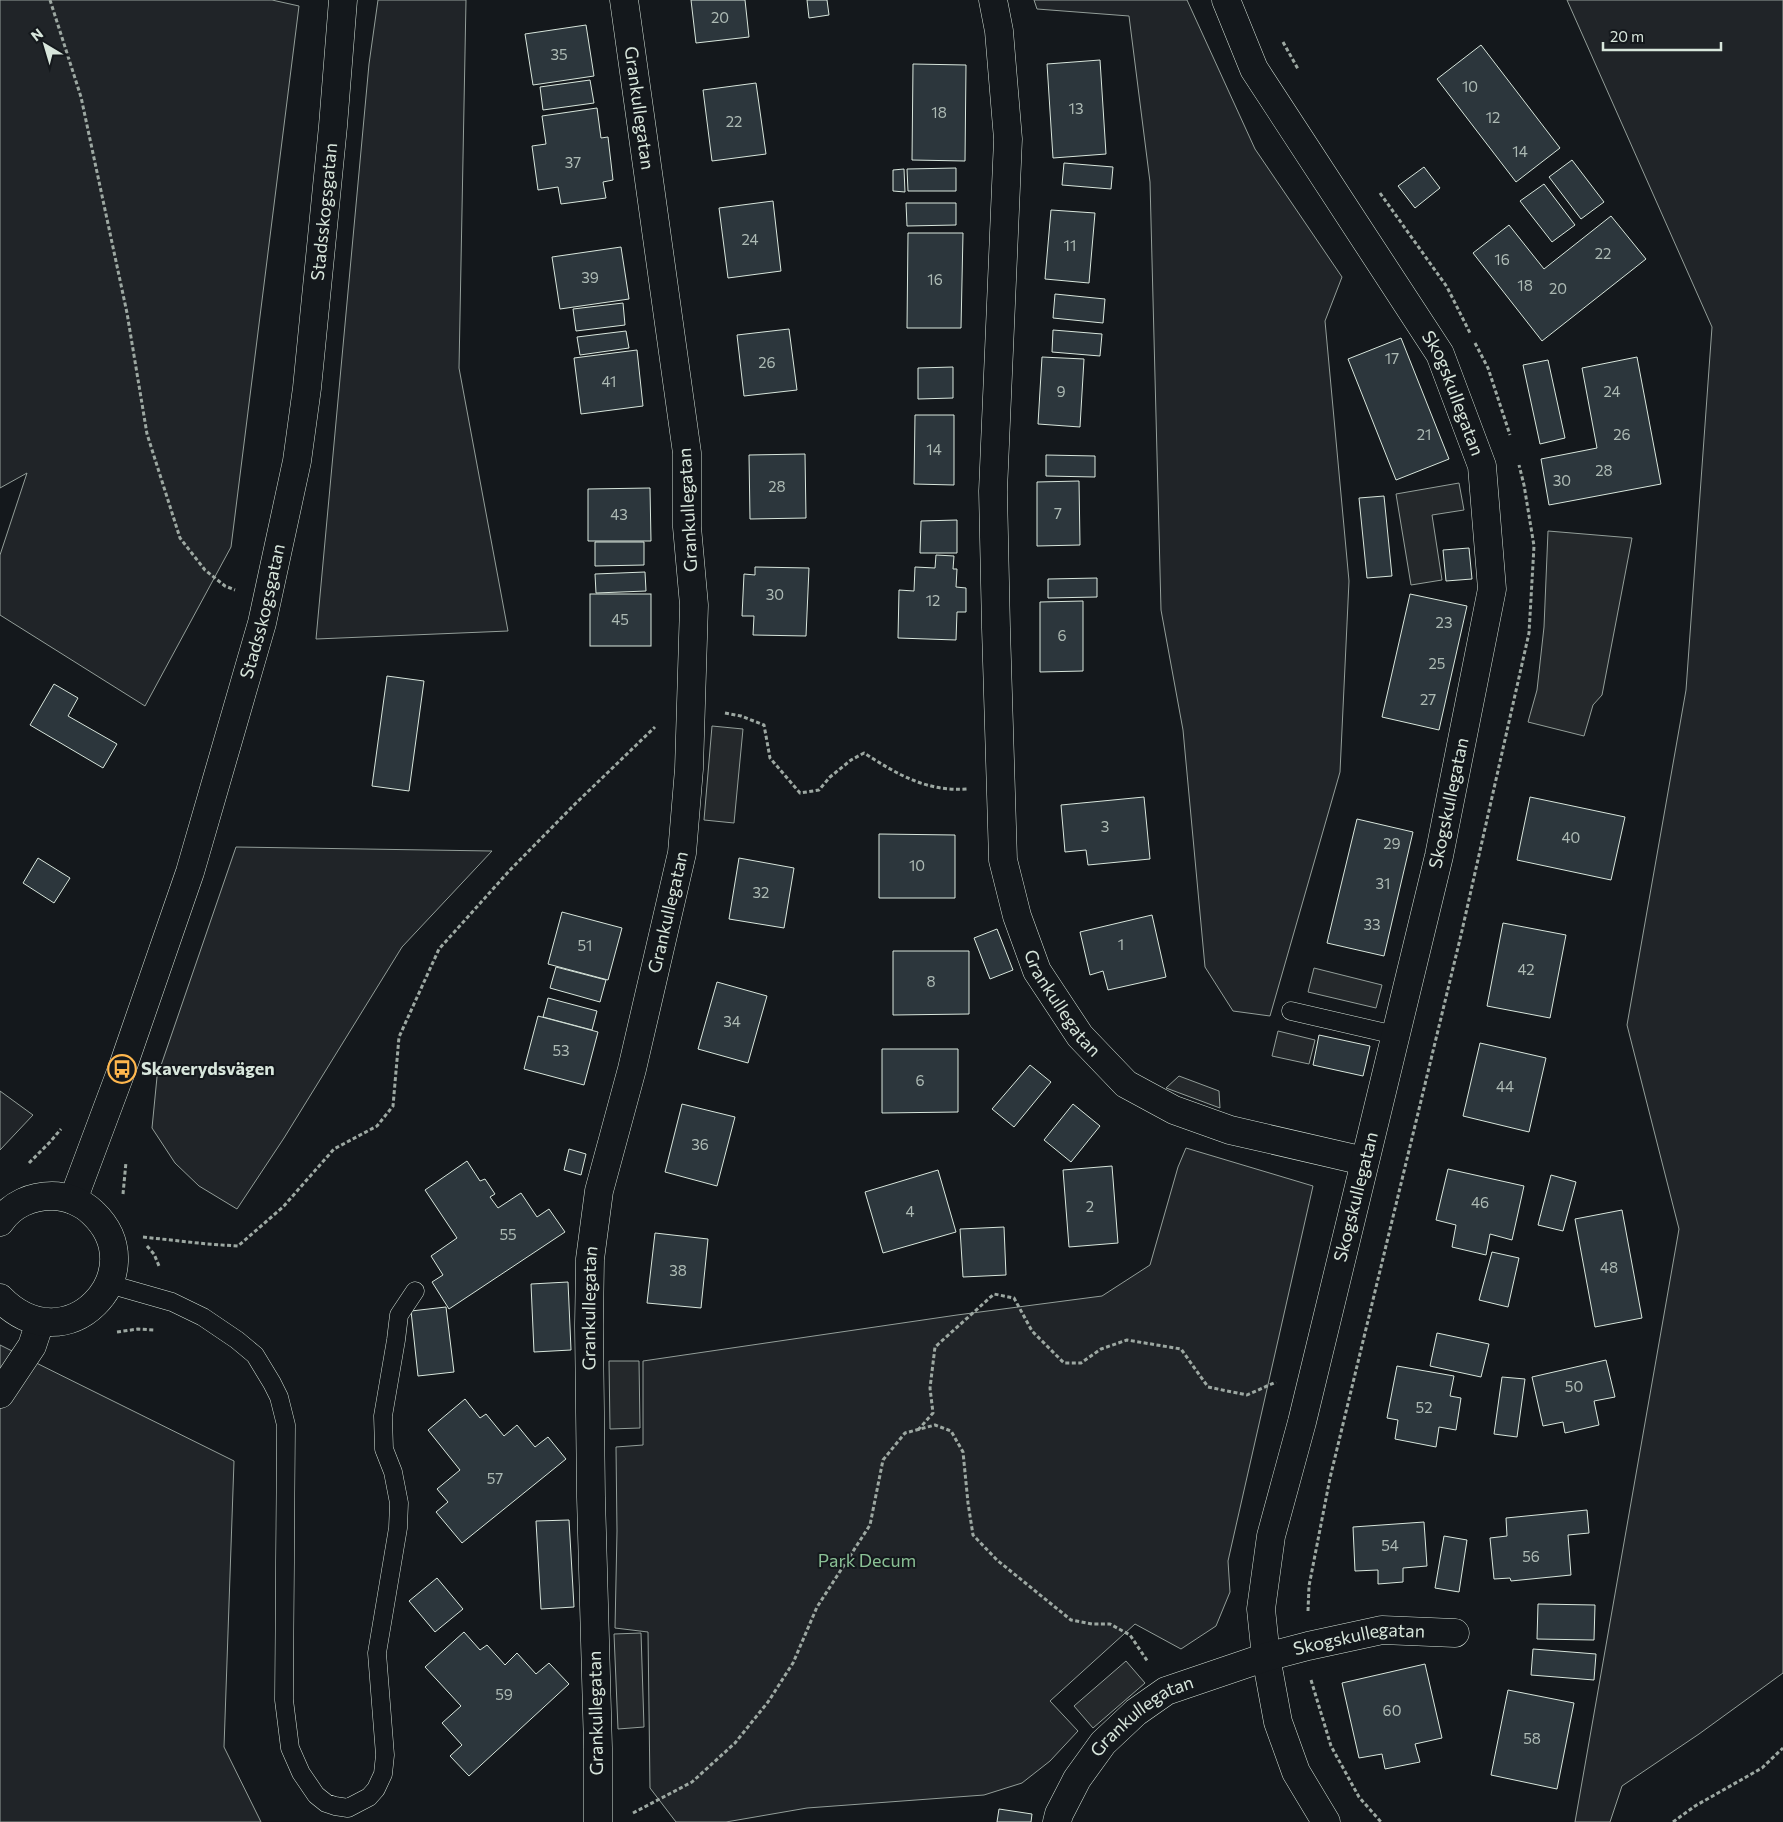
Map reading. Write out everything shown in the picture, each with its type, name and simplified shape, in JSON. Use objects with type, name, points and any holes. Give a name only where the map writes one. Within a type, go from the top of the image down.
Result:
[{"type":"street","name":"Stadsskogsgatan","points":[[73,1200],[122,1069],[190,872],[262,623],[297,461],[333,126],[343,0]]},
{"type":"street","name":"Grankullegatan","points":[[598,1820],[598,1748],[591,1497],[590,1259],[599,1191],[632,1069],[682,853],[689,770],[694,605],[687,527],[687,453],[624,0]]},
{"type":"street","name":"Grankullegatan","points":[[993,0],[999,31],[1008,139],[993,491],[1003,860],[1017,916],[1037,971],[1080,1036],[1126,1084],[1174,1110],[1230,1130],[1364,1161]]},
{"type":"street","name":"Skogskullegatan","points":[[1226,0],[1254,69],[1440,354],[1482,466],[1492,589],[1439,856],[1302,1422],[1271,1536],[1261,1609],[1266,1657],[1281,1731],[1296,1772],[1326,1822]]},
{"type":"street","points":[[0,1222],[18,1204],[35,1197],[54,1196],[73,1200],[88,1208],[100,1220],[109,1234],[113,1251],[113,1268],[109,1284],[100,1298],[88,1310],[73,1318],[57,1322],[40,1322],[25,1318],[10,1309],[0,1298]]},
{"type":"street","points":[[0,1394],[32,1346],[40,1322]]},
{"type":"street","name":"Skogskullegatan","points":[[1266,1657],[1382,1630],[1455,1633]]},
{"type":"street","name":"Grankullegatan","points":[[1057,1822],[1059,1814],[1077,1779],[1104,1743],[1136,1712],[1166,1691],[1266,1657]]},
{"type":"lane","points":[[1290,1011],[1396,1035]]},
{"type":"lane","points":[[109,1284],[172,1302],[203,1317],[255,1355],[280,1397],[286,1425],[284,1700],[290,1748],[301,1773],[316,1795],[326,1803],[348,1808],[370,1797],[383,1774],[385,1755],[377,1653],[398,1528],[399,1503],[393,1472],[384,1448],[382,1416],[399,1315],[415,1291]]},
{"type":"path","points":[[50,0],[81,96],[127,313],[147,434],[180,538],[205,570],[225,586],[241,592]]},
{"type":"path","points":[[140,1237],[238,1246],[283,1207],[334,1149],[377,1126],[392,1106],[399,1037],[439,949],[510,870],[664,718],[692,707],[741,716],[764,725],[770,758],[800,794],[819,790],[830,777],[851,760],[864,753],[905,778],[931,786],[957,790],[1001,786]]},
{"type":"path","points":[[26,1164],[50,1142],[66,1123]]},
{"type":"path","points":[[918,1430],[933,1413],[930,1388],[935,1346],[994,1294],[1014,1298],[1032,1330],[1064,1363],[1081,1362],[1101,1349],[1126,1340],[1181,1349],[1208,1387],[1247,1395],[1279,1381]]},
{"type":"path","points":[[114,1332],[138,1329],[158,1330]]},
{"type":"path","points":[[598,1820],[626,1816],[692,1782],[736,1743],[768,1702],[793,1663],[817,1607],[870,1525],[884,1460],[905,1433],[935,1425],[951,1431],[963,1452],[973,1535],[997,1560],[1071,1620],[1092,1624],[1110,1624],[1130,1635],[1166,1691]]},
{"type":"path","points":[[1673,1822],[1695,1806],[1762,1768],[1783,1748]]},
{"type":"green space","points":[[0,0],[272,0],[299,6],[231,547],[145,706],[0,615],[0,555],[27,473],[0,488]]},
{"type":"green space","points":[[378,0],[466,0],[459,368],[508,631],[316,639],[369,64]]},
{"type":"green space","points":[[1034,0],[1187,0],[1255,149],[1342,277],[1325,321],[1349,581],[1340,772],[1270,1016],[1233,1011],[1205,967],[1183,730],[1161,610],[1150,182],[1129,16],[1037,9]]},
{"type":"green space","points":[[1567,0],[1783,0],[1783,1673],[1699,1734],[1622,1786],[1610,1822],[1575,1822],[1679,1229],[1627,1025],[1686,690],[1712,327]]},
{"type":"green space","points":[[236,847],[492,851],[402,947],[284,1138],[237,1209],[199,1186],[175,1163],[152,1128],[157,1077]]},
{"type":"green space","points":[[0,1091],[33,1115],[0,1150]]},
{"type":"green space","name":"Park Decum","points":[[1186,1148],[1313,1186],[1228,1561],[1230,1592],[1216,1626],[1181,1649],[1135,1624],[1050,1701],[1078,1731],[1050,1761],[1022,1783],[984,1795],[807,1808],[726,1822],[676,1822],[650,1788],[648,1632],[615,1628],[616,1447],[643,1445],[643,1361],[957,1315],[1102,1296],[1150,1265],[1178,1167]]},
{"type":"green space","points":[[0,1345],[234,1461],[224,1747],[261,1822],[0,1822]]},
{"type":"shaded area","points":[[1459,483],[1464,510],[1432,515],[1442,580],[1411,585],[1396,494]]},
{"type":"shaded area","points":[[1548,531],[1632,538],[1602,695],[1593,705],[1584,736],[1528,722],[1537,690],[1544,627]]},
{"type":"shaded area","points":[[712,726],[743,729],[734,823],[704,820]]},
{"type":"shaded area","points":[[1314,968],[1382,985],[1376,1008],[1308,992]]},
{"type":"shaded area","points":[[1278,1031],[1315,1040],[1309,1064],[1272,1056]]},
{"type":"shaded area","points":[[1179,1076],[1219,1091],[1220,1108],[1166,1088]]},
{"type":"shaded area","points":[[609,1361],[639,1361],[640,1428],[610,1429]]},
{"type":"shaded area","points":[[641,1633],[644,1727],[618,1729],[614,1634]]},
{"type":"shaded area","points":[[1126,1661],[1145,1683],[1093,1728],[1074,1706]]},
{"type":"building","points":[[691,0],[745,0],[749,37],[696,43]]},
{"type":"building","points":[[807,0],[827,0],[829,15],[809,18]]},
{"type":"building","points":[[586,25],[594,76],[533,85],[525,34]]},
{"type":"building","points":[[1481,45],[1560,148],[1516,182],[1437,79]]},
{"type":"building","points":[[1100,60],[1106,154],[1053,158],[1047,64]]},
{"type":"building","points":[[913,64],[966,65],[965,161],[912,160]]},
{"type":"building","points":[[590,80],[594,103],[543,110],[540,87]]},
{"type":"building","points":[[756,83],[766,154],[712,161],[703,90]]},
{"type":"building","points":[[597,108],[601,138],[608,137],[613,180],[603,182],[606,198],[561,204],[558,187],[538,190],[532,146],[546,144],[542,116]]},
{"type":"building","points":[[1572,160],[1604,202],[1581,219],[1549,177]]},
{"type":"building","points":[[1064,163],[1113,167],[1111,189],[1062,185]]},
{"type":"building","points":[[1424,167],[1440,188],[1415,208],[1398,186]]},
{"type":"building","points":[[956,168],[956,191],[908,191],[907,169]]},
{"type":"building","points":[[904,169],[905,192],[893,191],[893,170]]},
{"type":"building","points":[[1544,184],[1575,225],[1552,242],[1520,201]]},
{"type":"building","points":[[773,201],[781,271],[728,278],[719,208]]},
{"type":"building","points":[[906,203],[956,203],[956,225],[907,226]]},
{"type":"building","points":[[1051,210],[1095,213],[1089,283],[1045,279]]},
{"type":"building","points":[[1611,216],[1646,259],[1542,341],[1473,253],[1509,225],[1544,269]]},
{"type":"building","points":[[908,233],[963,233],[961,328],[907,328]]},
{"type":"building","points":[[621,247],[629,299],[560,309],[552,257]]},
{"type":"building","points":[[1055,294],[1105,299],[1103,323],[1053,318]]},
{"type":"building","points":[[623,303],[625,325],[576,331],[573,309]]},
{"type":"building","points":[[789,329],[797,390],[744,396],[737,335]]},
{"type":"building","points":[[1053,330],[1102,334],[1100,356],[1052,352]]},
{"type":"building","points":[[626,331],[629,348],[580,355],[577,337]]},
{"type":"building","points":[[1401,338],[1449,459],[1396,480],[1348,359]]},
{"type":"building","points":[[637,350],[643,406],[581,414],[574,358]]},
{"type":"building","points":[[1042,357],[1084,359],[1080,427],[1038,424]]},
{"type":"building","points":[[1637,357],[1661,484],[1549,505],[1541,459],[1597,448],[1582,368]]},
{"type":"building","points":[[1548,360],[1565,438],[1540,444],[1523,365]]},
{"type":"building","points":[[953,367],[953,398],[918,399],[918,368]]},
{"type":"building","points":[[915,415],[954,415],[954,485],[914,484]]},
{"type":"building","points":[[805,454],[806,518],[750,519],[749,455]]},
{"type":"building","points":[[1046,455],[1095,456],[1095,477],[1046,476]]},
{"type":"building","points":[[1079,481],[1080,545],[1037,546],[1037,482]]},
{"type":"building","points":[[650,488],[651,541],[588,541],[588,489]]},
{"type":"building","points":[[1384,496],[1392,576],[1367,578],[1359,498]]},
{"type":"building","points":[[957,520],[957,553],[920,553],[921,521]]},
{"type":"building","points":[[595,542],[644,542],[644,565],[595,566]]},
{"type":"building","points":[[1469,548],[1472,579],[1446,581],[1443,550]]},
{"type":"building","points":[[936,555],[954,556],[953,569],[957,569],[956,587],[966,588],[966,612],[957,612],[956,640],[898,638],[899,590],[914,591],[915,567],[935,568]]},
{"type":"building","points":[[755,567],[809,568],[806,636],[753,635],[754,616],[742,616],[744,574],[755,575]]},
{"type":"building","points":[[645,572],[646,591],[596,593],[595,574]]},
{"type":"building","points":[[1097,578],[1097,597],[1048,598],[1048,579]]},
{"type":"building","points":[[590,594],[651,594],[651,646],[590,646]]},
{"type":"building","points":[[1410,594],[1467,606],[1439,730],[1382,717]]},
{"type":"building","points":[[1083,601],[1083,671],[1040,672],[1040,602]]},
{"type":"building","points":[[387,676],[424,681],[409,791],[372,786]]},
{"type":"building","points":[[54,684],[78,698],[68,716],[117,744],[103,768],[30,725]]},
{"type":"building","points":[[1144,797],[1150,859],[1088,865],[1086,850],[1065,852],[1061,805]]},
{"type":"building","points":[[1530,797],[1625,817],[1611,880],[1517,860]]},
{"type":"building","points":[[1357,819],[1413,832],[1384,956],[1327,943]]},
{"type":"building","points":[[879,834],[955,835],[955,898],[879,898]]},
{"type":"building","points":[[38,858],[70,878],[54,903],[23,883]]},
{"type":"building","points":[[739,858],[794,868],[784,928],[729,919]]},
{"type":"building","points":[[562,912],[622,928],[608,980],[548,964]]},
{"type":"building","points":[[1152,915],[1166,977],[1108,990],[1103,971],[1090,975],[1080,932]]},
{"type":"building","points":[[1503,923],[1566,935],[1550,1018],[1487,1006]]},
{"type":"building","points":[[997,929],[1013,970],[990,979],[974,938]]},
{"type":"building","points":[[893,951],[969,951],[969,1014],[893,1015]]},
{"type":"building","points":[[556,967],[606,980],[600,1002],[550,988]]},
{"type":"building","points":[[717,982],[767,996],[748,1063],[698,1049]]},
{"type":"building","points":[[548,998],[597,1011],[592,1030],[543,1017]]},
{"type":"building","points":[[538,1016],[598,1032],[584,1085],[524,1069]]},
{"type":"building","points":[[1319,1035],[1370,1046],[1363,1076],[1313,1065]]},
{"type":"building","points":[[1480,1043],[1546,1058],[1529,1132],[1463,1116]]},
{"type":"building","points":[[882,1049],[958,1049],[958,1112],[882,1113]]},
{"type":"building","points":[[1030,1065],[1051,1082],[1014,1127],[992,1109]]},
{"type":"building","points":[[682,1104],[735,1117],[717,1186],[665,1172]]},
{"type":"building","points":[[1073,1104],[1100,1126],[1071,1162],[1044,1140]]},
{"type":"building","points":[[569,1149],[586,1154],[581,1175],[564,1170]]},
{"type":"building","points":[[467,1161],[480,1181],[485,1179],[495,1194],[490,1197],[498,1208],[521,1193],[537,1217],[549,1209],[565,1232],[449,1309],[432,1282],[443,1275],[431,1256],[457,1238],[425,1190]]},
{"type":"building","points":[[1112,1166],[1118,1243],[1069,1247],[1063,1170]]},
{"type":"building","points":[[1448,1169],[1524,1186],[1512,1240],[1490,1234],[1486,1255],[1452,1247],[1456,1225],[1436,1220]]},
{"type":"building","points":[[938,1170],[956,1232],[883,1253],[865,1192]]},
{"type":"building","points":[[1551,1175],[1576,1182],[1563,1231],[1538,1225]]},
{"type":"building","points":[[1622,1210],[1642,1318],[1595,1327],[1575,1219]]},
{"type":"building","points":[[1004,1227],[1006,1275],[963,1277],[960,1229]]},
{"type":"building","points":[[655,1233],[708,1239],[701,1308],[647,1303]]},
{"type":"building","points":[[1492,1252],[1519,1258],[1508,1307],[1479,1300]]},
{"type":"building","points":[[568,1282],[571,1350],[534,1352],[531,1284]]},
{"type":"building","points":[[446,1307],[454,1372],[418,1376],[411,1311]]},
{"type":"building","points":[[1437,1333],[1489,1344],[1481,1377],[1430,1366]]},
{"type":"building","points":[[1606,1360],[1615,1397],[1594,1401],[1599,1425],[1565,1433],[1563,1422],[1543,1426],[1532,1377]]},
{"type":"building","points":[[1397,1366],[1454,1376],[1450,1396],[1461,1398],[1456,1430],[1439,1427],[1436,1447],[1395,1439],[1398,1420],[1387,1418]]},
{"type":"building","points":[[1502,1377],[1525,1379],[1517,1437],[1494,1434]]},
{"type":"building","points":[[465,1399],[480,1418],[486,1414],[504,1436],[517,1425],[535,1447],[548,1437],[566,1459],[462,1543],[436,1512],[448,1502],[437,1489],[460,1470],[428,1430]]},
{"type":"building","points":[[1587,1510],[1589,1533],[1568,1535],[1571,1575],[1511,1581],[1510,1578],[1494,1579],[1490,1538],[1507,1536],[1506,1518]]},
{"type":"building","points":[[569,1520],[574,1607],[541,1609],[536,1521]]},
{"type":"building","points":[[1424,1522],[1427,1566],[1403,1568],[1403,1582],[1378,1584],[1378,1570],[1355,1571],[1353,1527]]},
{"type":"building","points":[[1444,1536],[1467,1540],[1459,1592],[1435,1588]]},
{"type":"building","points":[[437,1578],[463,1609],[435,1632],[409,1601]]},
{"type":"building","points":[[1538,1604],[1595,1605],[1594,1640],[1537,1639]]},
{"type":"building","points":[[464,1632],[480,1650],[487,1645],[505,1665],[517,1653],[536,1674],[549,1663],[569,1684],[469,1776],[450,1756],[462,1745],[442,1723],[461,1706],[425,1667]]},
{"type":"building","points":[[1533,1649],[1596,1654],[1594,1680],[1531,1675]]},
{"type":"building","points":[[1425,1664],[1442,1738],[1415,1744],[1420,1762],[1385,1769],[1382,1754],[1359,1758],[1342,1683]]},
{"type":"building","points":[[1508,1690],[1574,1703],[1557,1789],[1491,1775]]},
{"type":"building","points":[[999,1809],[1032,1814],[1031,1822],[997,1822]]},
{"type":"place","name":"Skaverydsvägen","points":[[122,1069]]}]
